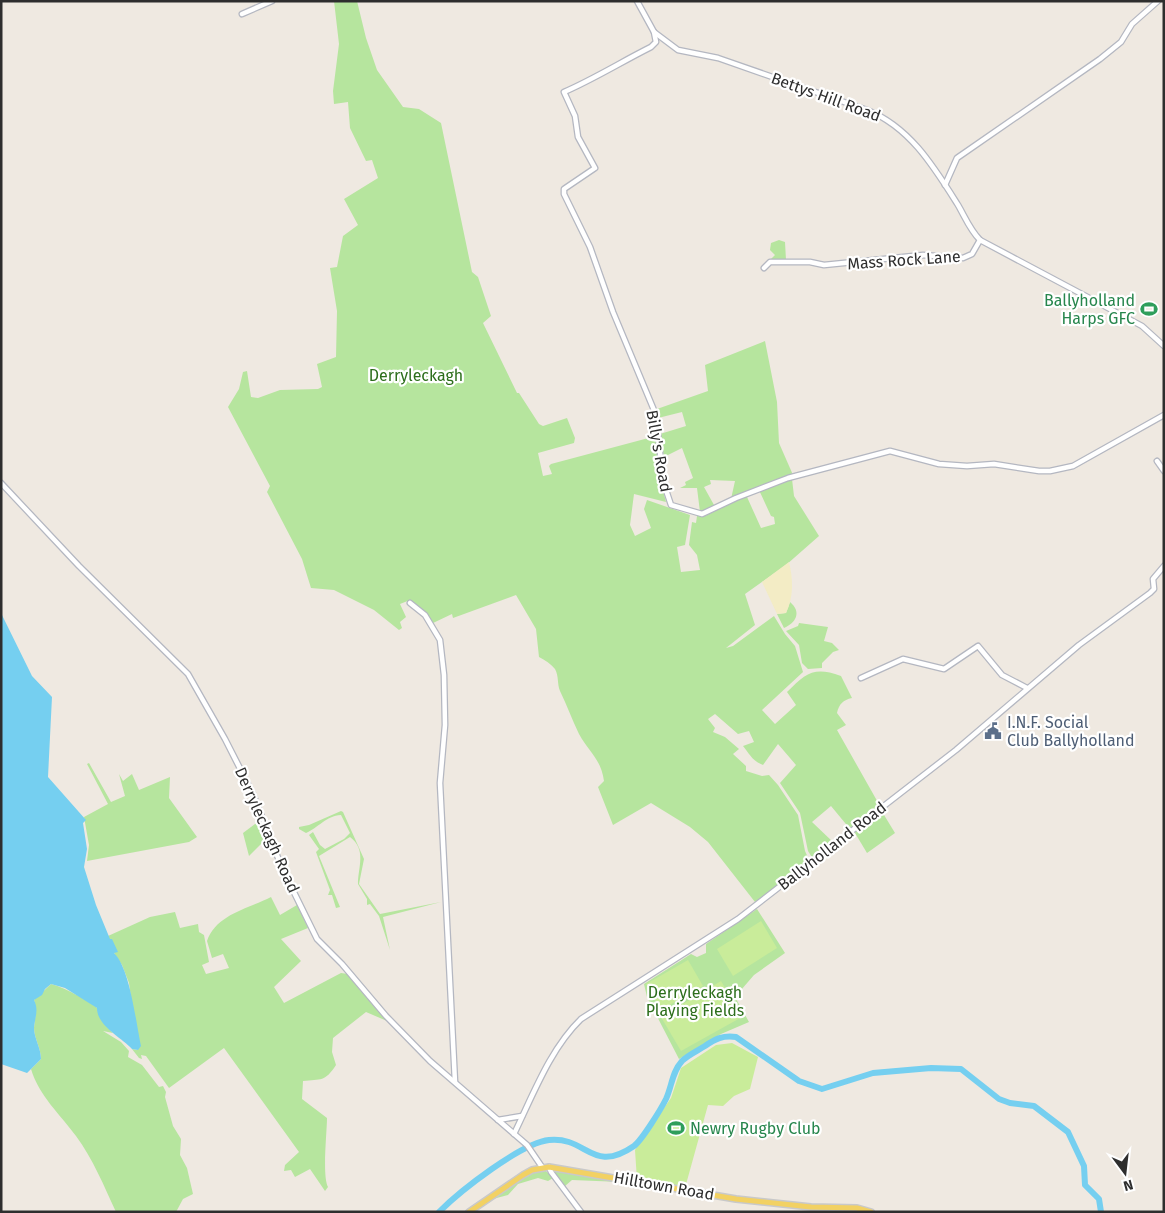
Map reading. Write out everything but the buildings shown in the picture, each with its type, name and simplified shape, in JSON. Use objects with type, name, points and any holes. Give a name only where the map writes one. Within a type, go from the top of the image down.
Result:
[{"type":"main road","name":"Hilltown Road","points":[[468,1212],[523,1175],[542,1167],[660,1188],[736,1199],[811,1207],[857,1208],[871,1212]]},
{"type":"street","points":[[242,14],[272,1]]},
{"type":"street","name":"Bettys Hill Road","points":[[637,1],[654,32],[682,52],[718,58],[879,115],[894,124],[913,142],[945,185],[970,229],[980,240],[1142,326],[1164,346]]},
{"type":"street","points":[[945,185],[957,158],[1112,50],[1121,42],[1132,24],[1158,1]]},
{"type":"street","name":"Billy's Road","points":[[654,32],[656,42],[651,47],[608,69],[602,75],[564,92],[575,116],[578,137],[596,168],[564,189],[564,194],[590,247],[613,312],[656,415],[662,481],[671,505],[702,514],[736,498],[788,478],[890,451],[921,458],[931,464],[967,466],[994,464],[1050,471],[1073,466],[1164,414]]},
{"type":"street","name":"Mass Rock Lane","points":[[764,268],[770,262],[810,262],[824,265],[923,255],[958,259],[972,254],[980,240]]},
{"type":"street","points":[[1157,461],[1164,472]]},
{"type":"street","name":"Derryleckagh Road","points":[[1,483],[79,566],[188,674],[225,739],[253,794],[282,868],[317,939],[342,964],[386,1016],[455,1082],[527,1145],[542,1167]]},
{"type":"street","name":"Ballyholland Road","points":[[514,1134],[538,1084],[571,1029],[581,1019],[738,919],[956,750],[1026,688],[1079,645],[1150,593],[1154,589],[1154,580],[1164,566]]},
{"type":"street","points":[[410,603],[425,615],[440,640],[444,675],[445,724],[440,783],[455,1082]]},
{"type":"street","points":[[861,678],[903,659],[944,669],[978,646],[1002,675],[1026,688]]},
{"type":"street","points":[[498,1120],[522,1116]]},
{"type":"street","points":[[549,1167],[581,1212]]},
{"type":"green space","name":"Derryleckagh","points":[[334,1],[357,1],[366,38],[377,70],[403,107],[419,109],[441,123],[472,272],[478,277],[491,316],[483,323],[517,393],[519,393],[539,424],[543,426],[567,418],[575,438],[574,443],[538,453],[543,476],[552,474],[549,466],[551,464],[656,436],[661,483],[666,502],[634,494],[630,525],[635,536],[651,528],[644,509],[647,500],[690,515],[685,545],[677,547],[681,572],[700,570],[697,555],[689,545],[692,522],[696,523],[697,516],[705,516],[742,497],[747,497],[761,528],[775,524],[774,517],[771,516],[759,490],[792,479],[794,496],[819,536],[786,565],[745,594],[755,625],[726,648],[733,646],[774,616],[795,646],[803,672],[762,710],[775,724],[796,705],[787,692],[805,676],[811,673],[824,672],[841,676],[852,698],[844,701],[839,707],[837,713],[846,725],[837,730],[880,806],[850,829],[831,806],[812,822],[833,842],[813,859],[808,851],[800,813],[780,783],[796,765],[778,744],[763,765],[759,763],[753,759],[743,746],[754,742],[749,731],[738,734],[715,714],[708,719],[715,728],[713,732],[725,737],[739,749],[733,754],[746,766],[746,771],[762,776],[769,775],[798,815],[805,851],[810,862],[755,902],[708,842],[690,827],[651,803],[613,825],[598,787],[604,781],[600,767],[576,729],[560,691],[555,669],[539,657],[536,629],[516,595],[453,618],[452,614],[433,623],[410,600],[400,604],[406,617],[400,622],[402,628],[399,630],[374,610],[334,590],[311,588],[302,559],[267,492],[270,486],[228,407],[239,389],[243,372],[247,371],[251,397],[258,398],[280,390],[318,389],[322,387],[317,364],[336,357],[337,311],[330,268],[337,267],[343,236],[358,225],[344,199],[378,178],[372,160],[366,161],[350,128],[348,102],[334,104],[333,91],[339,44]]},
{"type":"green space","points":[[779,240],[785,242],[786,260],[772,261],[771,259],[775,255],[770,250],[771,243]]},
{"type":"green space","points":[[765,341],[777,402],[779,443],[793,475],[731,499],[735,481],[710,480],[711,484],[704,487],[714,505],[711,509],[700,512],[697,488],[680,488],[686,485],[685,482],[693,478],[682,448],[664,457],[660,434],[686,426],[682,412],[658,418],[657,409],[708,391],[705,365]]},
{"type":"green space","points":[[790,602],[797,613],[792,623],[784,628],[777,614],[786,613]]},
{"type":"green space","points":[[799,623],[828,627],[824,641],[832,643],[839,650],[833,652],[822,663],[822,668],[808,669],[802,663],[799,645],[786,631],[798,626]]},
{"type":"green space","points":[[89,763],[111,802],[125,796],[119,774],[123,781],[132,774],[139,790],[170,777],[169,798],[197,837],[189,842],[87,861],[89,845],[84,817],[108,804],[87,764]]},
{"type":"green space","points":[[881,810],[895,833],[867,853],[855,833],[856,829]]},
{"type":"green space","points":[[341,811],[364,859],[359,884],[380,914],[441,902],[383,917],[390,950],[379,916],[370,904],[367,905],[367,899],[358,884],[360,853],[355,842],[350,837],[319,856],[340,907],[336,908],[332,895],[328,895],[330,890],[316,852],[319,849],[309,835],[313,832],[320,845],[325,849],[344,839],[350,833],[341,815],[326,820],[306,833],[299,829],[299,827],[309,825]]},
{"type":"green space","points":[[259,821],[263,821],[267,838],[249,856],[243,833]]},
{"type":"green space","points":[[271,897],[280,915],[297,905],[308,928],[281,939],[301,961],[274,987],[284,1003],[341,973],[348,974],[387,1021],[366,1012],[333,1038],[332,1052],[336,1065],[329,1074],[322,1079],[303,1081],[302,1099],[327,1118],[325,1174],[328,1187],[325,1191],[310,1169],[295,1177],[291,1170],[284,1171],[285,1165],[299,1152],[224,1048],[169,1088],[146,1056],[141,1055],[142,1059],[139,1058],[132,1049],[138,1050],[129,983],[108,936],[150,917],[175,912],[180,928],[198,924],[199,932],[204,935],[209,962],[202,965],[206,974],[229,968],[223,954],[212,958],[207,941],[211,932],[218,924],[234,913]]},
{"type":"green space","name":"Derryleckagh Playing Fields","points":[[757,909],[785,953],[754,975],[735,997],[749,1022],[721,1034],[679,1059],[647,997],[644,984],[691,954],[697,957],[706,953],[706,944]]},
{"type":"green space","points":[[761,921],[777,948],[733,976],[717,949]]},
{"type":"green space","points":[[688,960],[703,986],[661,1010],[646,984]]},
{"type":"green space","points":[[721,981],[742,1017],[681,1051],[661,1017]]},
{"type":"green space","points":[[51,984],[86,1000],[96,1007],[113,1033],[103,1031],[121,1042],[129,1051],[128,1057],[142,1065],[159,1087],[163,1086],[173,1126],[181,1139],[180,1155],[187,1168],[193,1194],[183,1199],[176,1212],[116,1212],[88,1154],[39,1088],[31,1069],[41,1059],[34,1032],[36,1011],[34,1000]]},
{"type":"green space","name":"Newry Rugby Club","points":[[732,1043],[758,1057],[750,1089],[734,1096],[723,1106],[708,1105],[685,1188],[664,1182],[637,1180],[635,1150],[671,1098],[681,1068],[716,1045]]},
{"type":"green space","points":[[538,1170],[545,1170],[553,1178],[548,1181],[538,1178],[518,1184],[508,1195],[489,1200],[528,1174]]},
{"type":"green space","points":[[553,1170],[621,1182],[572,1180],[565,1186]]},
{"type":"sand","points":[[789,562],[792,594],[789,607],[786,613],[777,614],[762,582]]},
{"type":"water","points":[[1,613],[32,676],[52,697],[48,777],[86,820],[83,823],[87,849],[84,867],[96,905],[110,939],[112,939],[118,952],[114,953],[120,960],[128,983],[141,1046],[138,1050],[132,1049],[105,1026],[98,1014],[97,1008],[65,988],[51,984],[42,995],[34,1000],[36,1010],[34,1032],[41,1059],[27,1073],[1,1064]]},
{"type":"waterway","points":[[439,1212],[491,1169],[537,1143],[549,1140],[562,1140],[599,1156],[608,1157],[620,1154],[634,1146],[664,1104],[676,1070],[682,1061],[723,1037],[736,1037],[799,1081],[822,1089],[873,1073],[931,1068],[961,1069],[999,1099],[1010,1103],[1034,1106],[1068,1132],[1084,1166],[1085,1185],[1099,1199],[1101,1212]]},
{"type":"place","name":"Ballyholland Harps GFC","points":[[1149,309]]},
{"type":"place","name":"I.N.F. Social Club Ballyholland","points":[[993,731]]},
{"type":"place","name":"Newry Rugby Club","points":[[676,1128]]}]
